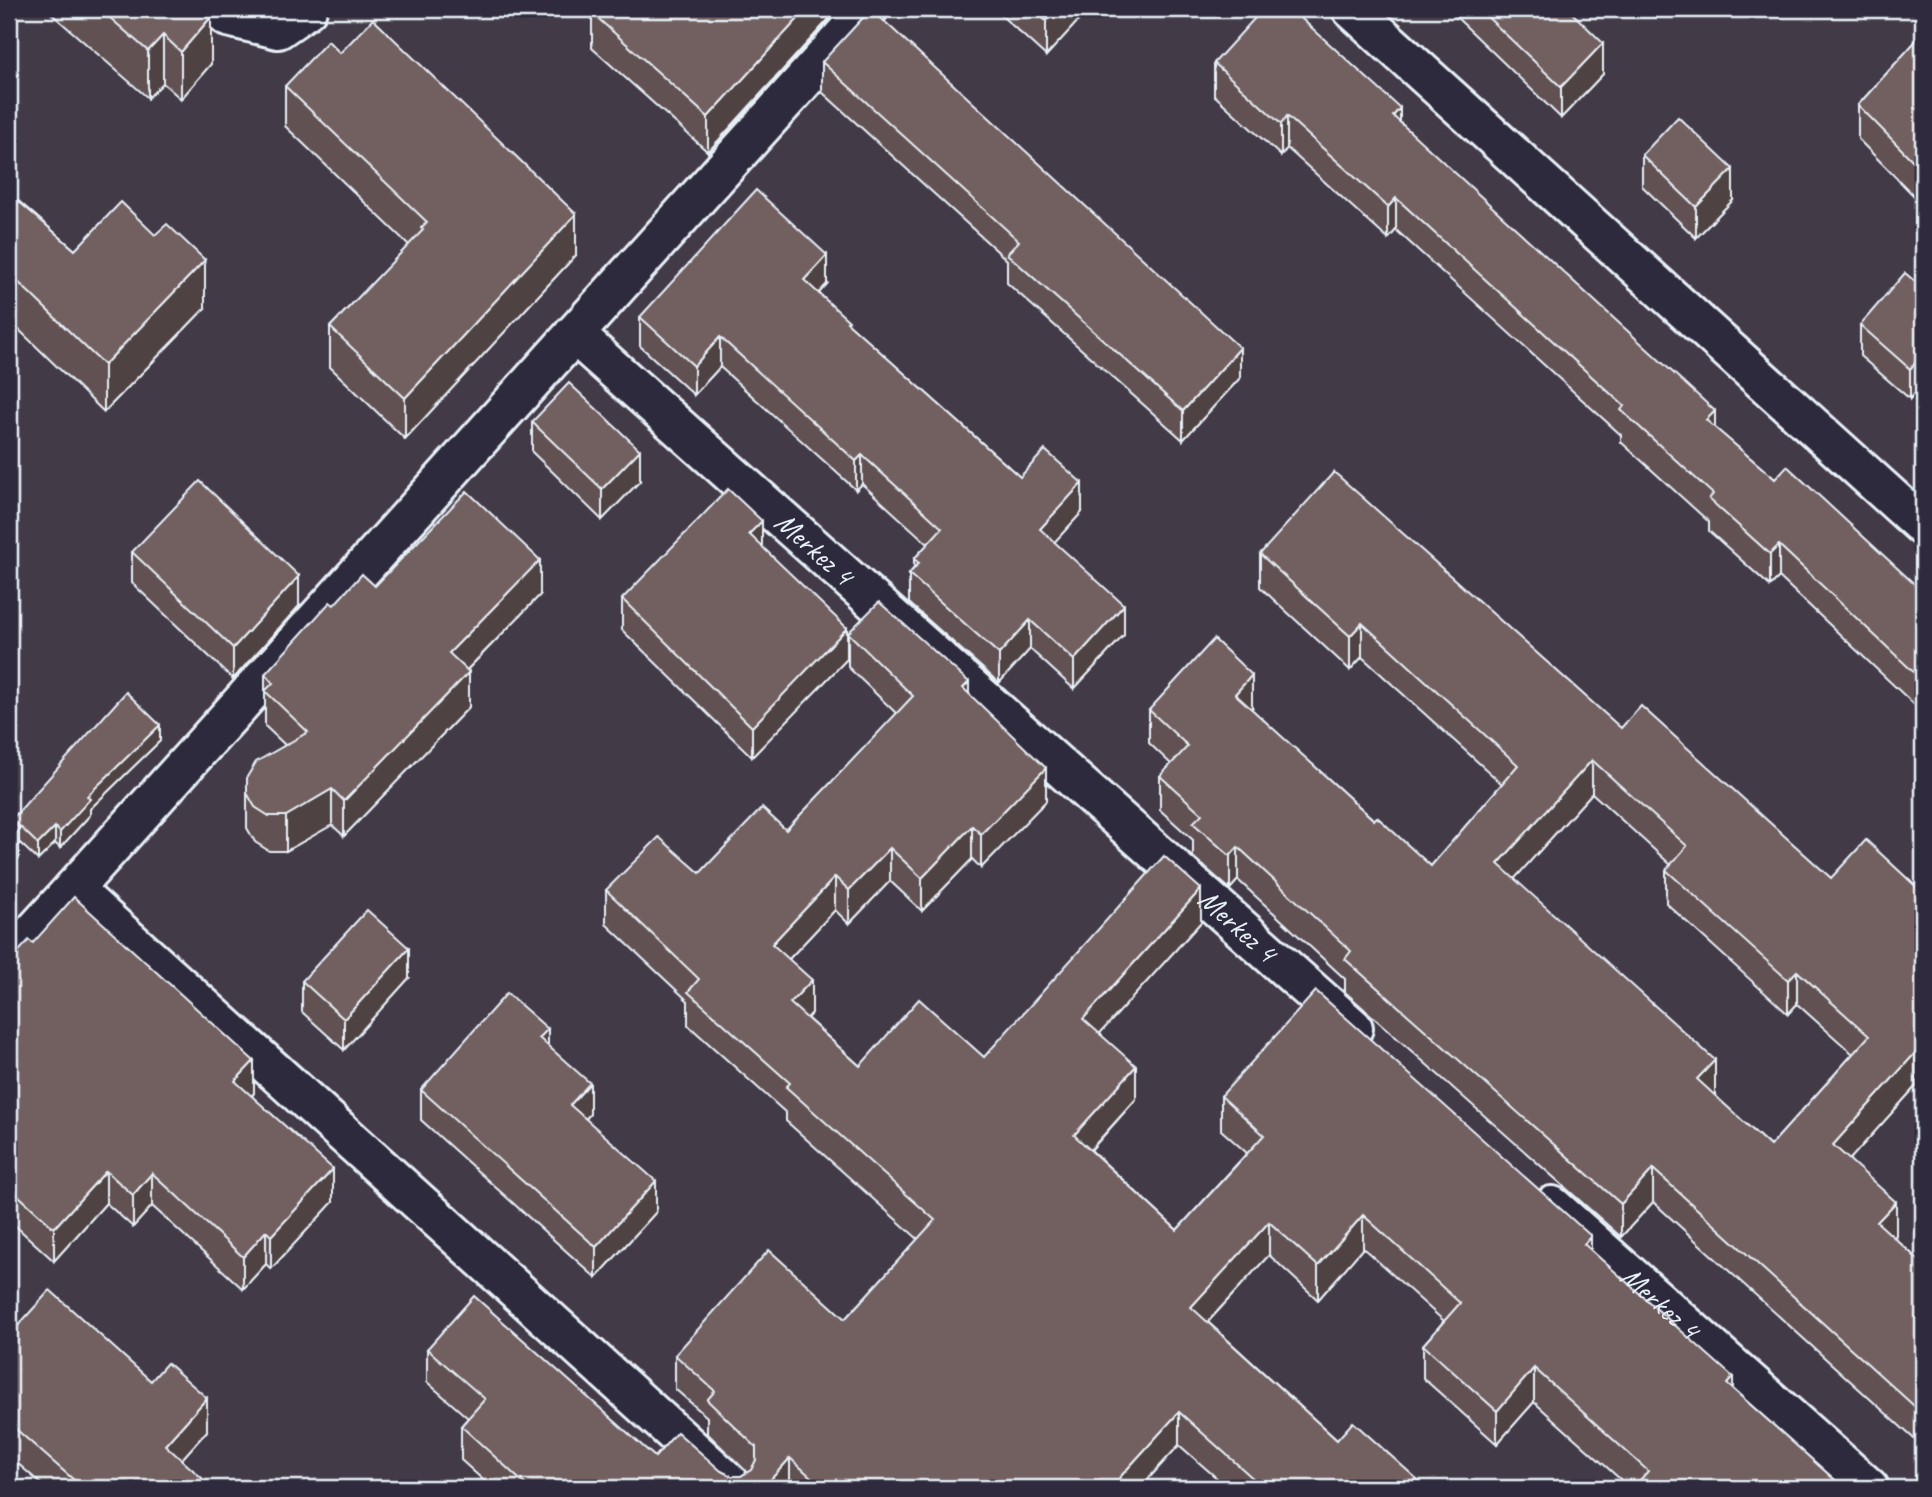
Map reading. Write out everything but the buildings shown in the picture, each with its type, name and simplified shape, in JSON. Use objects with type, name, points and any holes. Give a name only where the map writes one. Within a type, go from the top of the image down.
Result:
[{"type":"street","points":[[219,9],[228,17],[278,29],[307,9]]},
{"type":"street","points":[[9,959],[868,9]]},
{"type":"street","points":[[1352,9],[1923,526]]},
{"type":"street","name":"Merkez 4","points":[[574,334],[1378,1051]]},
{"type":"street","points":[[73,889],[735,1488]]},
{"type":"street","name":"Merkez 4","points":[[1524,1181],[1869,1488]]}]
